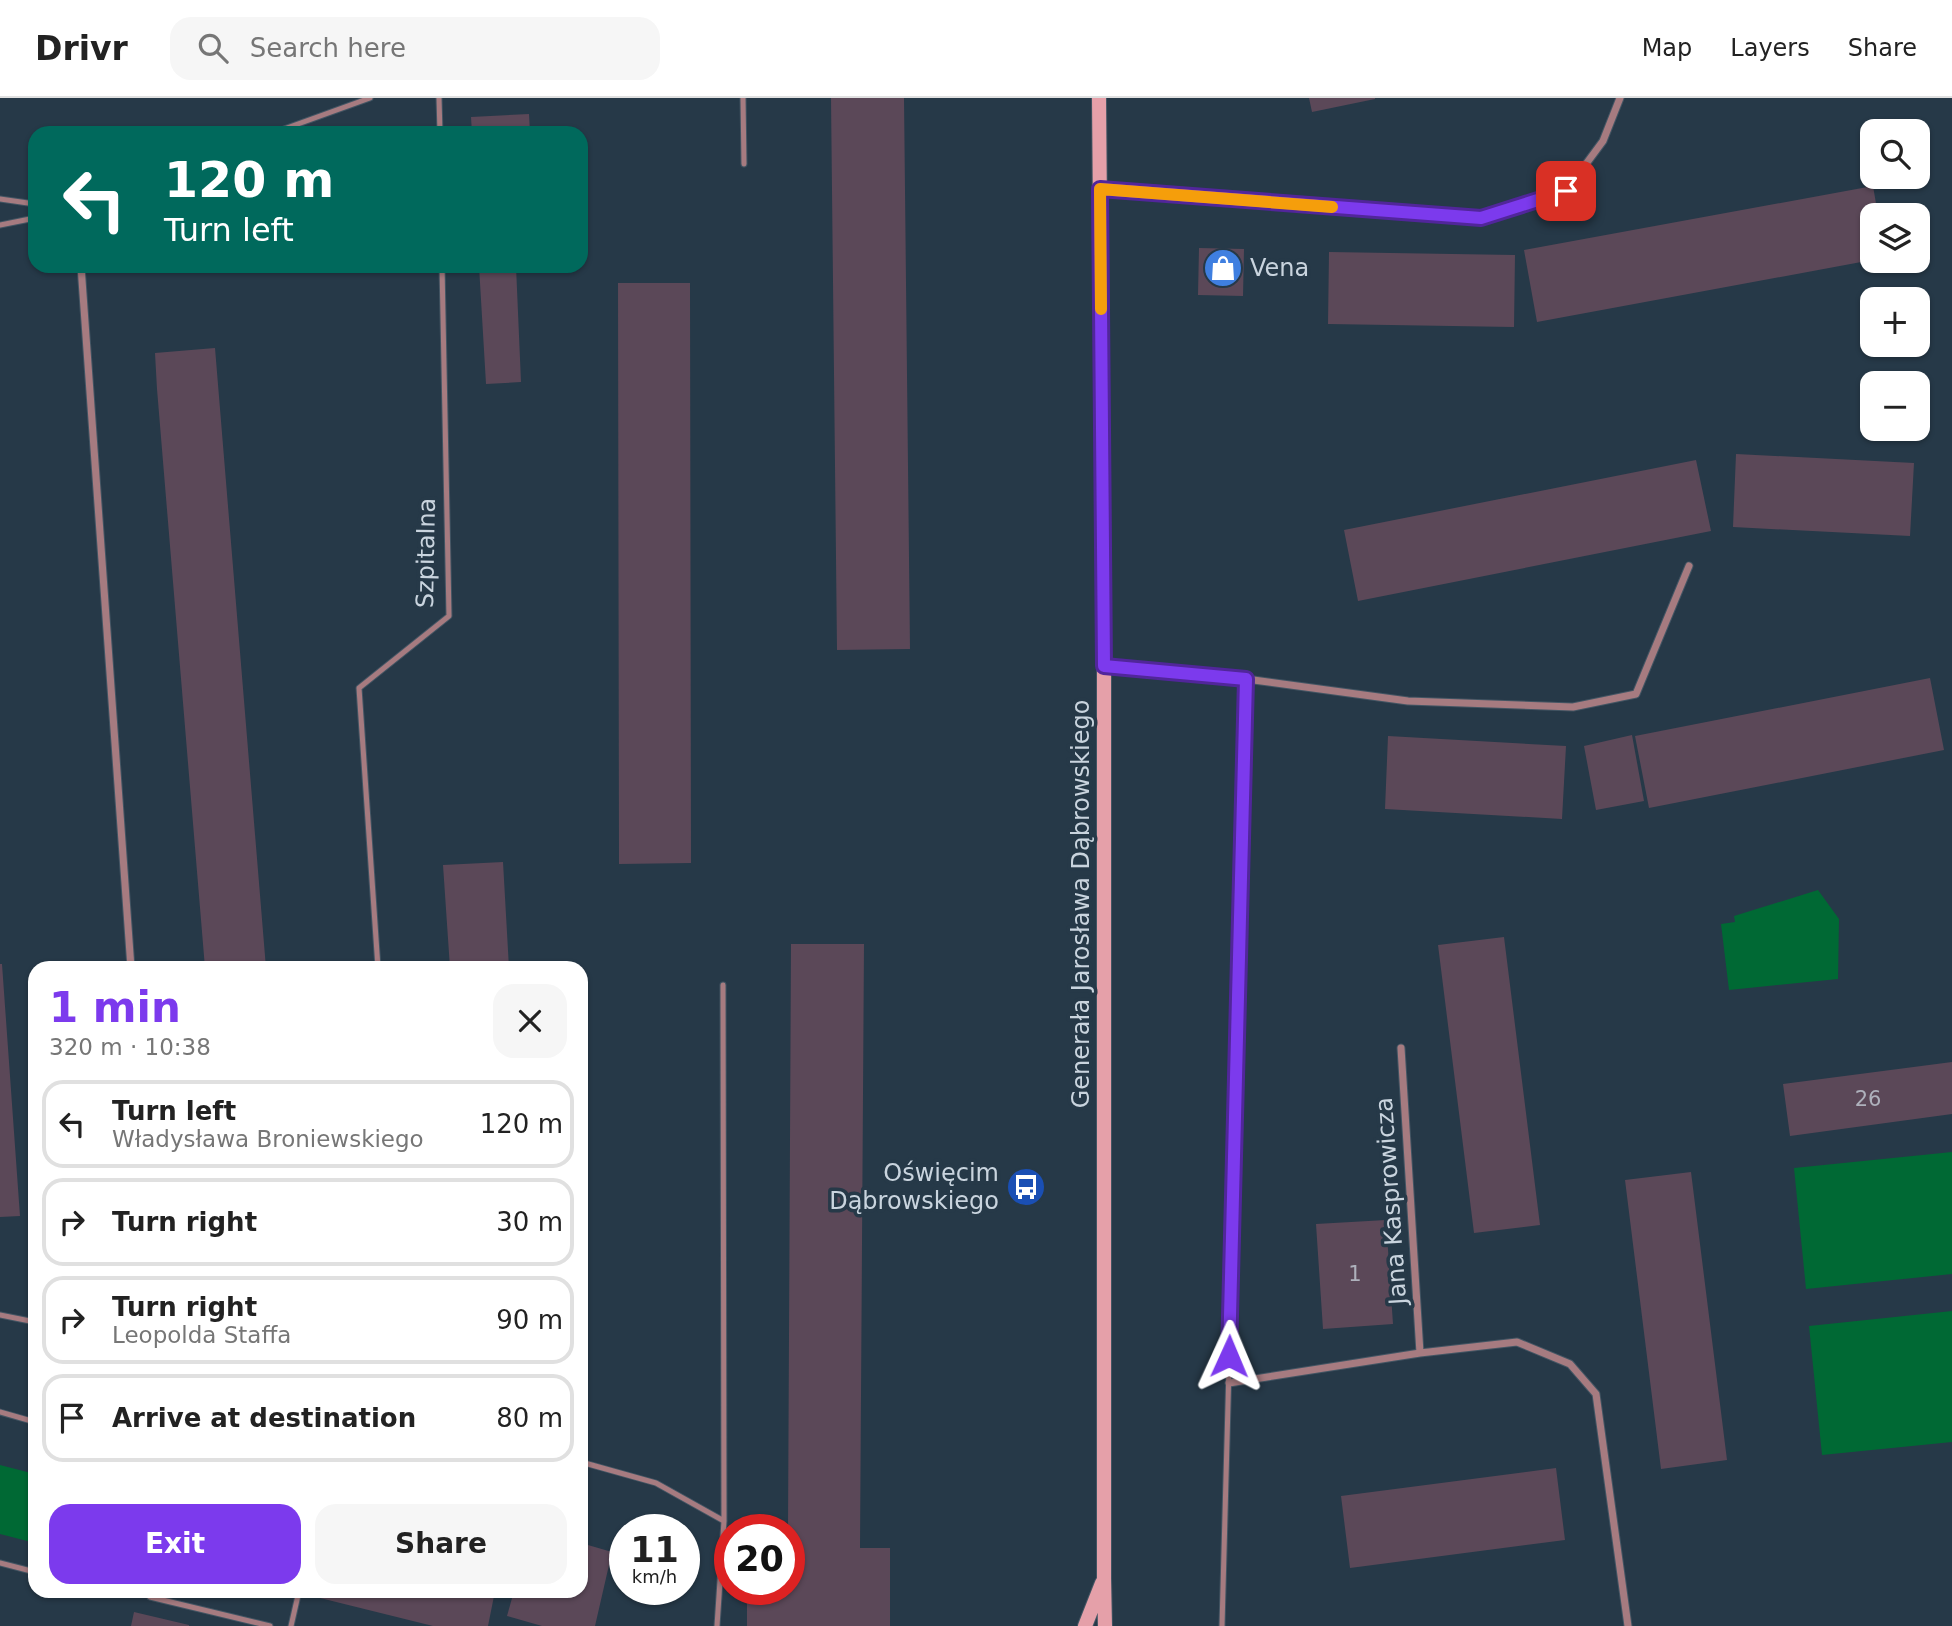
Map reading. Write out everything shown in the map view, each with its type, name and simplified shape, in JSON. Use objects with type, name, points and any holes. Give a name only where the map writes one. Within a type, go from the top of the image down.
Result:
[{"type":"street","name":"Generała Jarosława Dąbrowskiego","points":[[1099,98],[1104,666],[1105,1626]]},
{"type":"street","points":[[1100,189],[1481,218],[1566,191],[1603,141],[1620,98]]},
{"type":"street","points":[[81,273],[131,961]]},
{"type":"street","points":[[1104,666],[1246,679],[1408,701],[1573,707],[1636,694],[1689,566]]},
{"type":"street","name":"Jana Kasprowicza","points":[[1401,1048],[1420,1353]]},
{"type":"street","points":[[1228,1383],[1420,1353],[1517,1342],[1570,1364],[1596,1394],[1628,1626]]},
{"type":"street","points":[[1085,1626],[1104,1578]]},
{"type":"lane","points":[[293,126],[370,98]]},
{"type":"lane","points":[[439,98],[440,126]]},
{"type":"lane","points":[[743,98],[744,164]]},
{"type":"lane","points":[[0,199],[28,203]]},
{"type":"lane","points":[[0,225],[28,219]]},
{"type":"lane","name":"Szpitalna","points":[[378,961],[359,688],[449,616],[442,273]]},
{"type":"lane","points":[[1222,1626],[1246,679]]},
{"type":"lane","points":[[723,985],[724,1514]]},
{"type":"lane","points":[[0,1315],[28,1321]]},
{"type":"lane","points":[[0,1412],[28,1420]]},
{"type":"lane","points":[[588,1464],[656,1483],[714,1515]]},
{"type":"lane","points":[[0,1563],[28,1570]]},
{"type":"lane","points":[[154,1598],[270,1626]]},
{"type":"lane","points":[[291,1626],[297,1598]]},
{"type":"lane","points":[[717,1626],[718,1605]]},
{"type":"green space","points":[[1818,890],[1839,919],[1838,979],[1729,990],[1721,924],[1735,922],[1734,916]]},
{"type":"green space","points":[[1952,1152],[1952,1274],[1806,1289],[1794,1168]]},
{"type":"green space","points":[[1952,1311],[1952,1442],[1822,1455],[1809,1326]]},
{"type":"green space","points":[[0,1465],[28,1472],[28,1541],[0,1534]]},
{"type":"building","points":[[831,98],[904,98],[910,649],[837,650]]},
{"type":"building","points":[[1309,98],[1375,98],[1375,99],[1312,112]]},
{"type":"building","points":[[529,114],[530,126],[472,126],[471,117]]},
{"type":"building","points":[[1860,188],[1874,189],[1876,203],[1860,203],[1860,262],[1537,322],[1524,250]]},
{"type":"building","points":[[1199,248],[1244,249],[1243,296],[1198,295]]},
{"type":"building","points":[[1329,252],[1515,255],[1514,327],[1328,324]]},
{"type":"building","points":[[479,273],[516,273],[521,382],[486,384]]},
{"type":"building","points":[[618,283],[690,283],[691,863],[619,864]]},
{"type":"building","points":[[215,348],[265,961],[204,961],[155,353]]},
{"type":"building","points":[[1736,454],[1914,463],[1910,536],[1733,527]]},
{"type":"building","points":[[1696,460],[1711,531],[1358,601],[1344,530]]},
{"type":"building","points":[[1930,678],[1944,750],[1649,808],[1635,736]]},
{"type":"building","points":[[1632,735],[1644,801],[1596,810],[1584,746]]},
{"type":"building","points":[[1388,736],[1566,746],[1562,819],[1385,809]]},
{"type":"building","points":[[503,862],[509,961],[450,961],[443,865]]},
{"type":"building","points":[[1504,937],[1540,1225],[1474,1233],[1438,945]]},
{"type":"building","points":[[791,944],[864,944],[860,1548],[890,1548],[890,1626],[747,1626],[747,1605],[805,1605],[805,1514],[788,1514]]},
{"type":"building","points":[[0,964],[20,1216],[0,1217]]},
{"type":"building","points":[[1952,1062],[1952,1114],[1790,1136],[1783,1084]]},
{"type":"building","points":[[1691,1172],[1727,1460],[1661,1469],[1625,1180]]},
{"type":"building","points":[[1386,1220],[1393,1324],[1323,1329],[1316,1224]]},
{"type":"building","points":[[1556,1468],[1565,1540],[1350,1568],[1341,1496]]},
{"type":"building","points":[[588,1545],[609,1551],[609,1565],[595,1626],[542,1626],[507,1616],[512,1598],[588,1598]]},
{"type":"building","points":[[320,1598],[494,1598],[488,1626],[433,1626]]},
{"type":"building","points":[[134,1612],[189,1625],[189,1626],[131,1626]]},
{"type":"slow traffic","points":[[1101,309],[1100,189],[1332,207]]},
{"type":"place","name":"Vena","points":[[1223,268]]},
{"type":"place","name":"Oświęcim Dąbrowskiego","points":[[1026,1187]]},
{"type":"route","points":[[1229,1356],[1246,679],[1104,666],[1100,189],[1481,218],[1566,191]]}]
